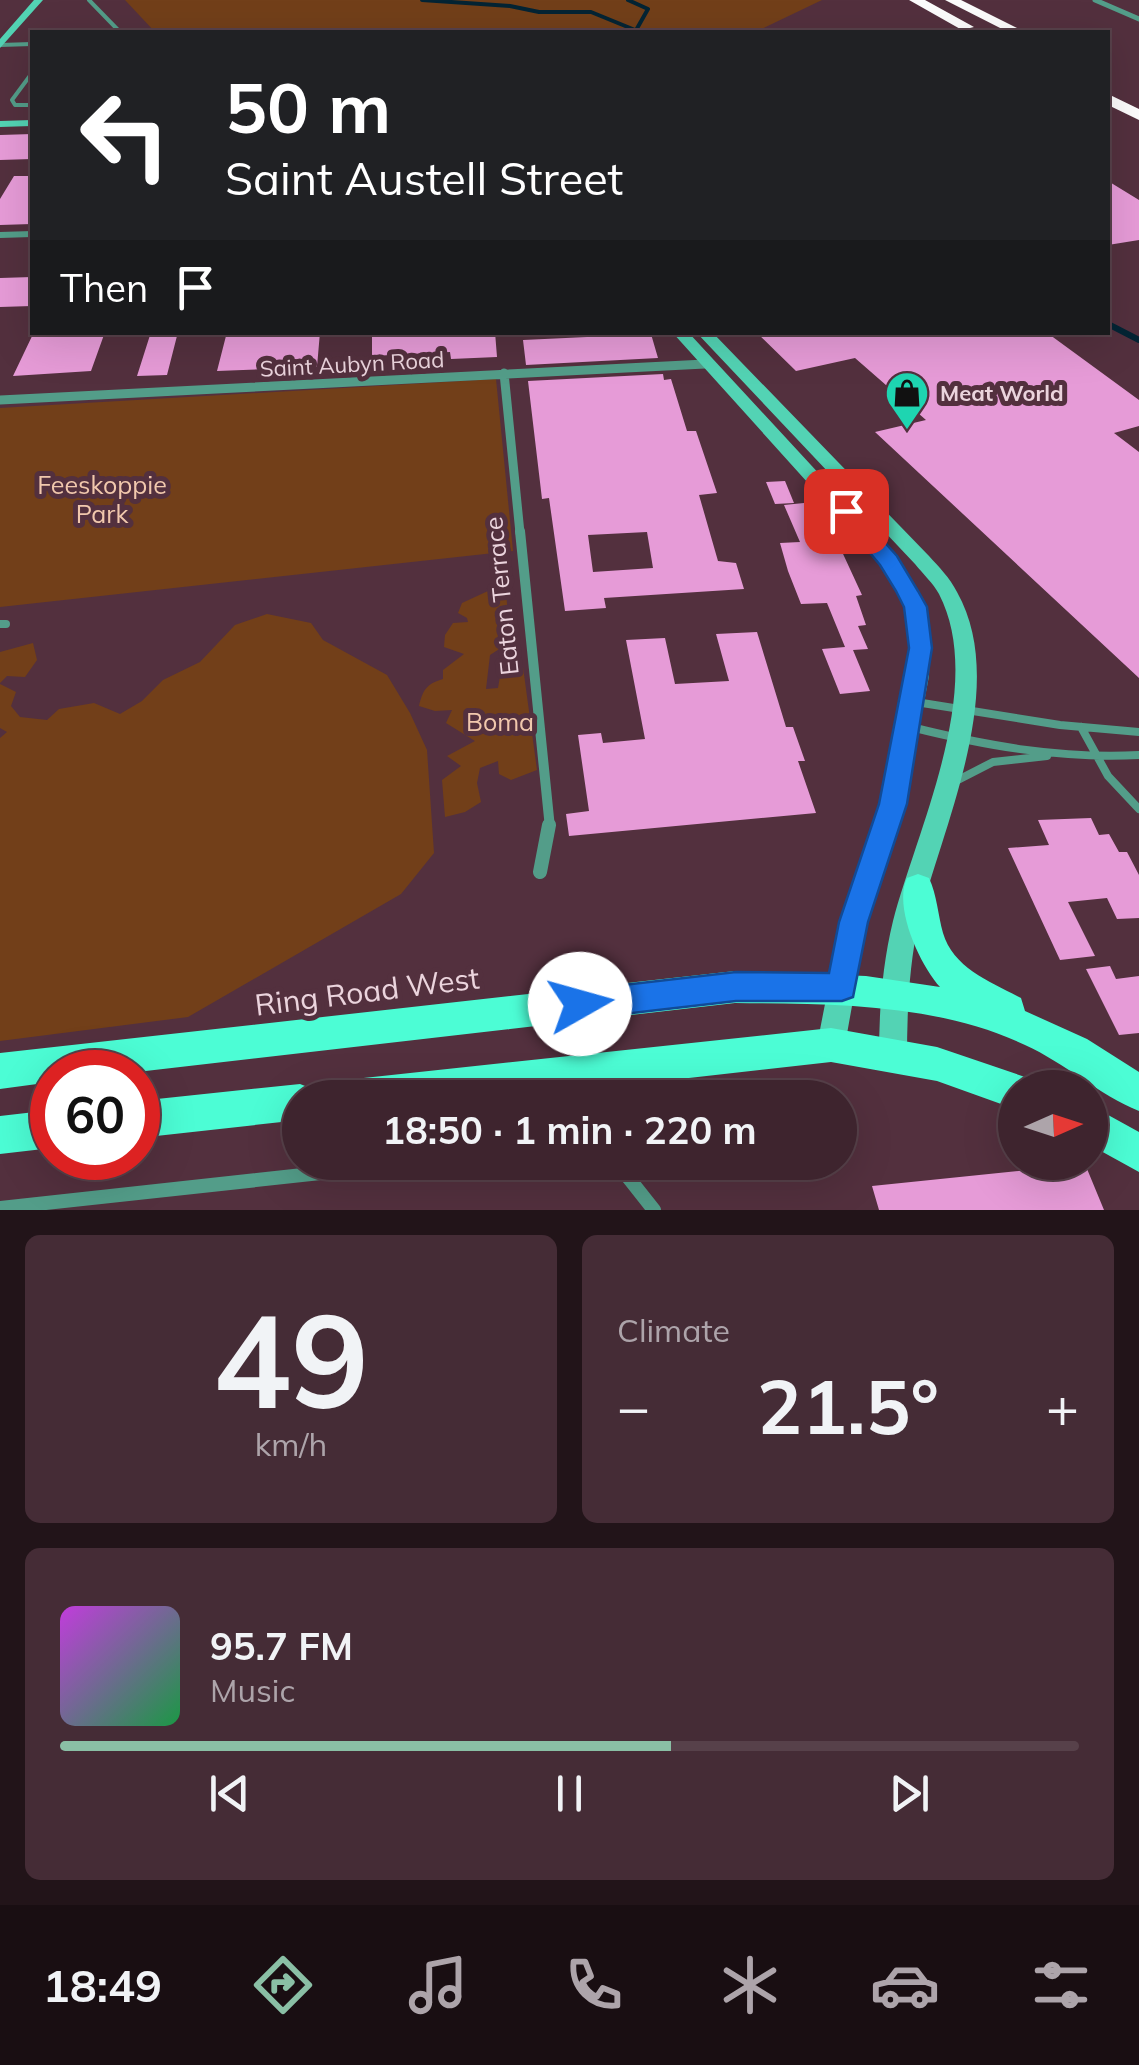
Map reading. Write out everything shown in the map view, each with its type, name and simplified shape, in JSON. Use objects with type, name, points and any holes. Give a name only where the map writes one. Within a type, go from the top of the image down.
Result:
[{"type":"highway","points":[[915,0],[974,30]]},
{"type":"highway","points":[[952,0],[1014,30]]},
{"type":"highway","points":[[1110,100],[1139,115]]},
{"type":"main road","points":[[918,888],[923,928],[942,969],[960,984],[1032,1022],[1072,1050]]},
{"type":"main road","name":"Ring Road West","points":[[0,1071],[736,986],[842,987],[954,1003],[1072,1050],[1139,1093]]},
{"type":"main road","points":[[510,1080],[831,1045],[936,1064],[998,1085]]},
{"type":"main road","points":[[160,1118],[282,1104]]},
{"type":"main road","points":[[0,1135],[30,1132]]},
{"type":"main road","points":[[1108,1135],[1139,1153]]},
{"type":"street","points":[[0,45],[38,0]]},
{"type":"street","points":[[1096,0],[1139,19]]},
{"type":"street","points":[[0,124],[30,123]]},
{"type":"street","points":[[0,235],[30,234]]},
{"type":"street","points":[[681,335],[889,561],[916,607],[920,627],[913,702],[893,804],[854,922],[831,1045]]},
{"type":"street","points":[[706,335],[849,482],[949,595],[964,670],[958,739],[899,954],[893,1058]]},
{"type":"street","name":"Saint Aubyn Road","points":[[0,400],[705,364]]},
{"type":"street","name":"Eaton Terrace","points":[[504,373],[550,832],[540,872]]},
{"type":"street","points":[[0,1208],[282,1177]]},
{"type":"street","points":[[630,1180],[654,1210]]},
{"type":"lane","points":[[89,0],[118,30]]},
{"type":"lane","points":[[0,45],[30,44]]},
{"type":"lane","points":[[30,78],[12,103],[30,106]]},
{"type":"lane","points":[[913,702],[1082,728],[1139,732]]},
{"type":"lane","points":[[907,726],[958,739],[1066,755],[1139,755]]},
{"type":"lane","points":[[1082,728],[1094,756],[1139,809]]},
{"type":"lane","points":[[946,788],[993,762],[1066,755]]},
{"type":"green space","points":[[125,0],[822,0],[759,30],[153,30]]},
{"type":"green space","name":"Feeskoppie Park","points":[[496,379],[513,551],[0,607],[0,408]]},
{"type":"green space","name":"Boma","points":[[488,591],[506,591],[510,642],[490,655],[486,689],[498,688],[501,671],[513,662],[523,667],[537,770],[511,780],[499,774],[498,761],[480,768],[477,783],[481,802],[465,812],[445,817],[442,780],[461,766],[447,756],[475,741],[446,723],[452,710],[435,711],[419,706],[426,688],[443,679],[443,670],[464,654],[444,647],[445,635],[453,623],[468,622],[458,613],[462,603]]},
{"type":"green space","points":[[267,614],[311,623],[323,640],[387,675],[427,750],[434,853],[401,894],[188,1017],[0,1041],[0,738],[7,732],[0,728],[0,684],[16,692],[11,706],[20,717],[47,720],[59,709],[94,703],[120,714],[142,701],[163,680],[200,662],[235,625]]},
{"type":"green space","points":[[33,643],[37,660],[25,677],[7,676],[0,683],[0,652]]},
{"type":"building","points":[[30,134],[30,159],[0,160],[0,135]]},
{"type":"building","points":[[14,176],[30,176],[30,224],[0,225],[0,199]]},
{"type":"building","points":[[1110,182],[1139,200],[1139,240],[1110,245]]},
{"type":"building","points":[[30,277],[30,306],[0,307],[0,278]]},
{"type":"building","points":[[33,335],[104,335],[91,371],[13,376]]},
{"type":"building","points":[[150,335],[177,335],[167,375],[137,376]]},
{"type":"building","points":[[226,335],[320,335],[317,367],[217,371]]},
{"type":"building","points":[[372,335],[495,335],[497,357],[451,359],[450,352],[372,356]]},
{"type":"building","points":[[651,335],[658,358],[526,365],[523,340]]},
{"type":"building","points":[[759,335],[1050,335],[1139,400],[1139,426],[1114,433],[1139,452],[1139,678],[875,432],[926,420],[855,358],[796,371]]},
{"type":"building","points":[[663,374],[664,380],[671,379],[687,431],[696,431],[717,493],[699,495],[718,561],[736,563],[744,589],[604,598],[606,608],[565,611],[549,498],[542,499],[528,381]],"holes":[[[647,532],[653,568],[593,572],[588,535]]]},
{"type":"building","points":[[785,481],[794,503],[775,504],[766,482]]},
{"type":"building","points":[[804,503],[810,517],[816,517],[820,527],[827,527],[838,543],[862,595],[856,596],[866,625],[858,626],[868,649],[853,650],[870,691],[840,694],[822,649],[845,647],[827,603],[801,604],[788,571],[780,543],[800,542],[784,505]]},
{"type":"building","points":[[757,632],[786,727],[793,727],[805,761],[798,761],[816,813],[569,836],[566,814],[589,811],[578,735],[601,733],[603,743],[645,739],[626,640],[665,638],[675,684],[729,681],[716,634]]},
{"type":"building","points":[[1091,818],[1099,835],[1109,834],[1119,852],[1127,852],[1139,875],[1139,918],[1117,919],[1107,898],[1068,902],[1095,956],[1060,960],[1008,848],[1049,845],[1038,820]]},
{"type":"building","points":[[1110,966],[1116,979],[1139,976],[1139,1033],[1119,1035],[1086,969]]},
{"type":"building","points":[[998,1173],[998,1180],[1092,1180],[1104,1210],[879,1210],[872,1186]]},
{"type":"waterway","points":[[422,0],[510,6],[539,12],[591,12],[635,30]]},
{"type":"waterway","points":[[628,0],[648,9],[636,30]]},
{"type":"waterway","points":[[1110,325],[1139,340]]},
{"type":"place","name":"Meat World","points":[[907,431]]},
{"type":"route","points":[[580,1004],[736,986],[842,987],[854,922],[893,804],[920,648],[916,607],[889,561],[846,511]]}]
